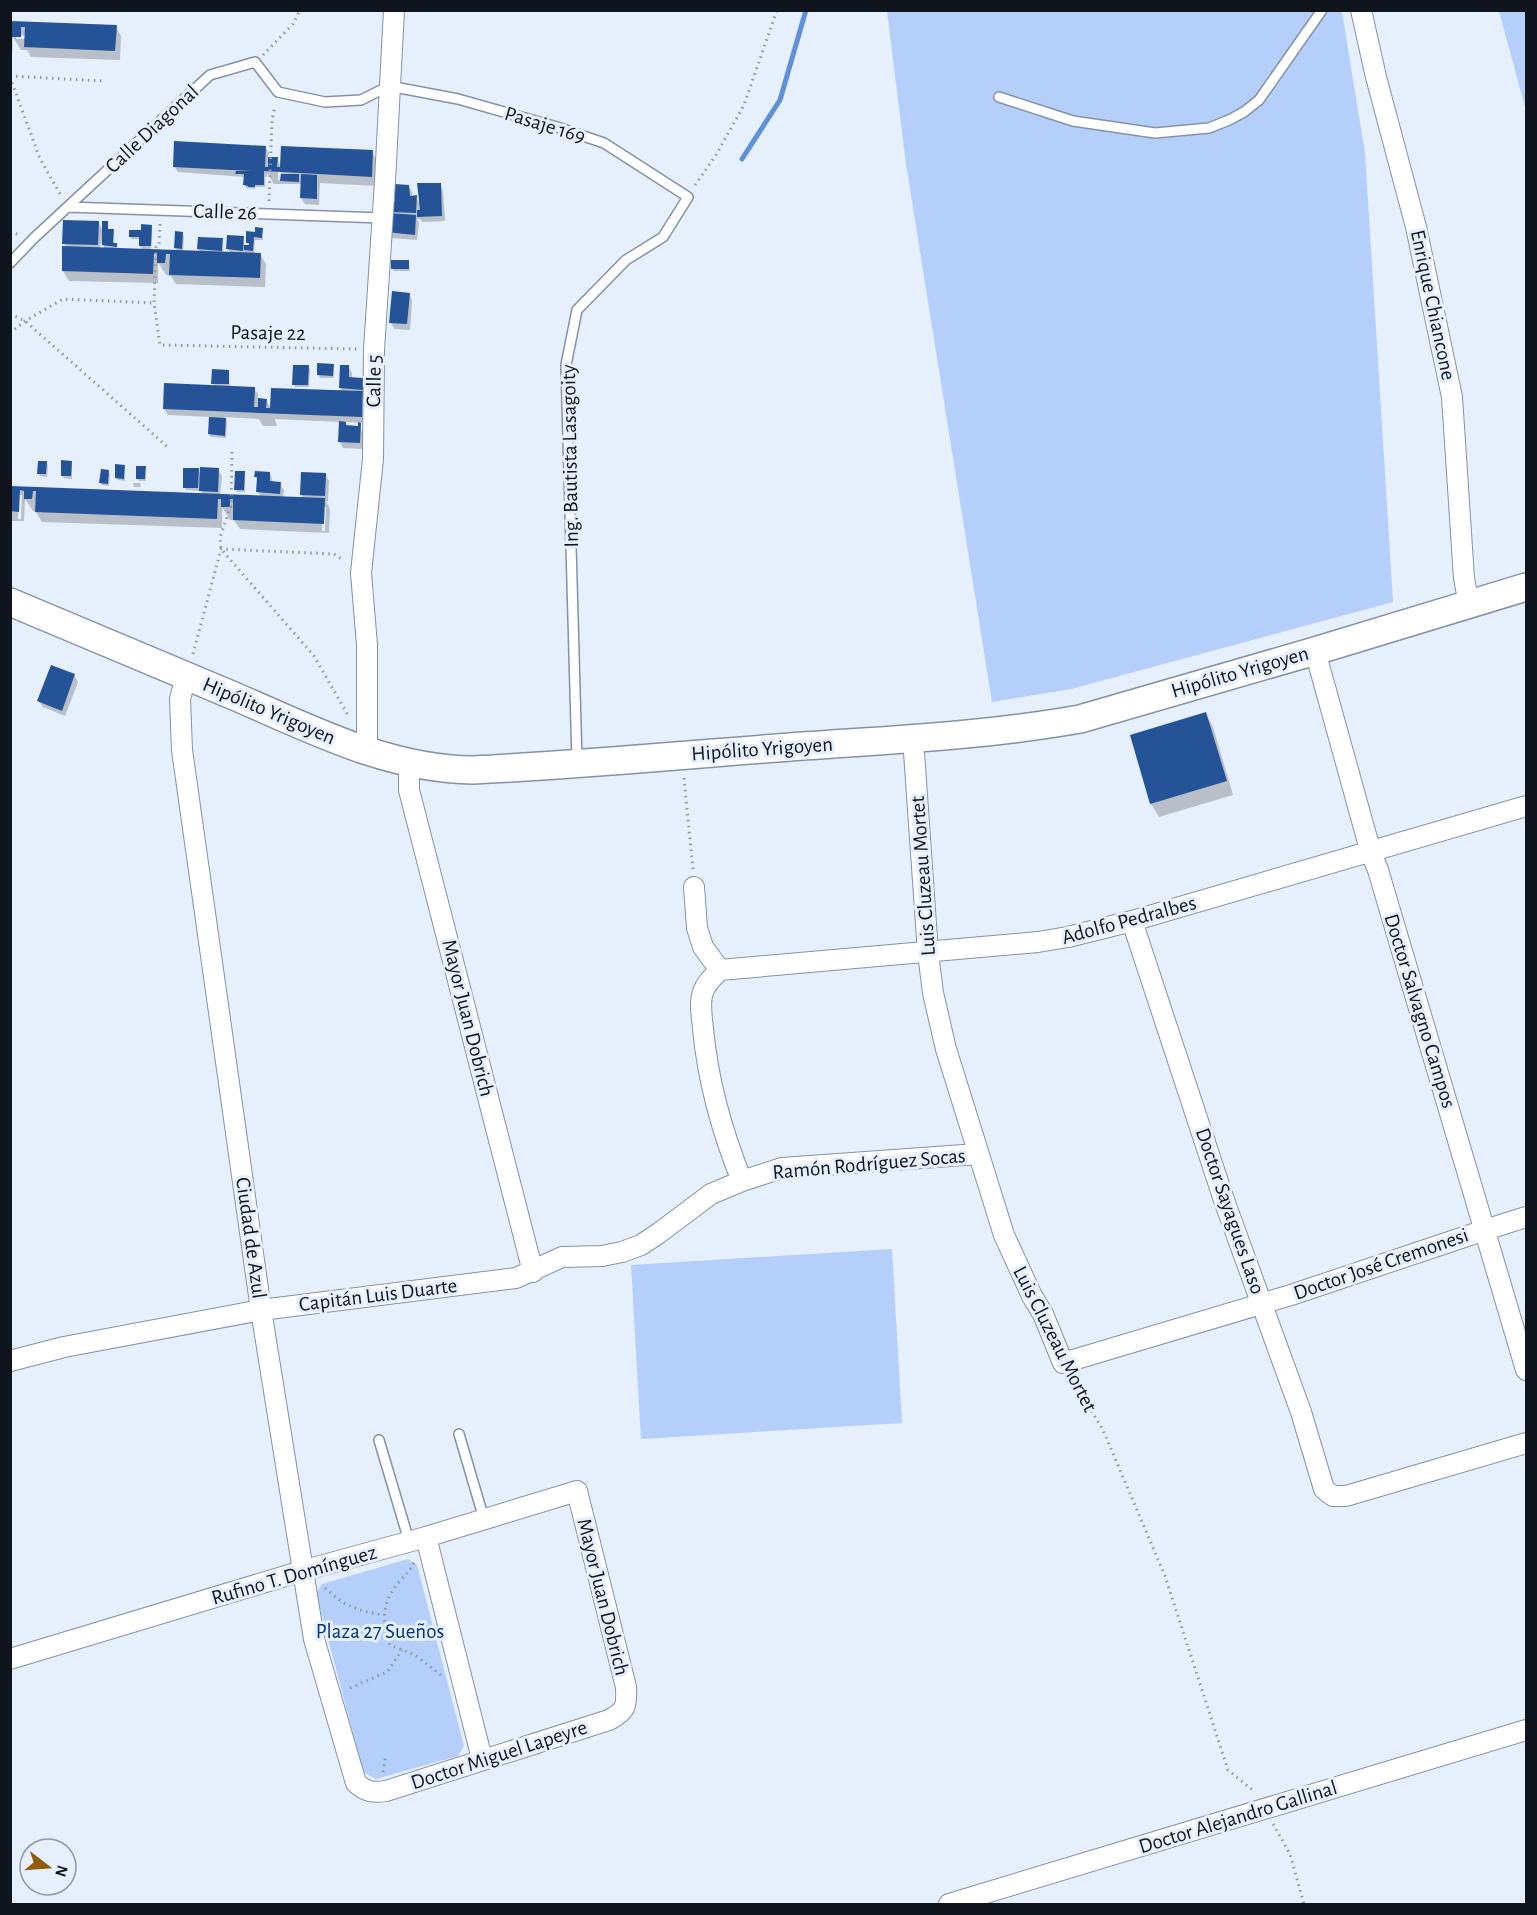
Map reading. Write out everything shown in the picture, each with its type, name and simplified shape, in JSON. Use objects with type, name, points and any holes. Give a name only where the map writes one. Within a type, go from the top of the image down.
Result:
[{"type":"street","name":"Calle 5","points":[[367,741],[367,645],[361,573],[373,459],[374,350],[394,10]]},
{"type":"street","name":"Enrique Chiancone","points":[[1362,10],[1376,77],[1416,227],[1452,397],[1464,578],[1469,605]]},
{"type":"street","name":"Hipólito Yrigoyen","points":[[10,602],[349,745],[367,741],[409,763],[435,768],[472,770],[1007,730],[1080,718],[1527,587]]},
{"type":"street","name":"Doctor Salvagno Campos","points":[[1315,651],[1371,853],[1527,1370]]},
{"type":"street","name":"Ciudad de Azul","points":[[186,676],[180,699],[182,750],[261,1310],[310,1576],[314,1639],[356,1783],[365,1790]]},
{"type":"street","name":"Luis Cluzeau Mortet","points":[[913,738],[928,953],[933,993],[946,1049],[1005,1235],[1026,1286],[1043,1314],[1063,1363]]},
{"type":"street","name":"Mayor Juan Dobrich","points":[[409,763],[410,790],[533,1272]]},
{"type":"street","name":"Adolfo Pedralbes","points":[[720,970],[928,953],[1068,937],[1371,853],[1527,806]]},
{"type":"street","points":[[694,887],[697,928],[703,947],[720,970],[710,979],[703,992],[701,1004],[705,1050],[720,1122],[742,1181]]},
{"type":"street","name":"Doctor Sayagues Laso","points":[[1132,921],[1225,1203],[1301,1412],[1324,1489],[1333,1496],[1346,1496],[1527,1443]]},
{"type":"street","name":"Ramón Rodríguez Socas","points":[[533,1272],[562,1257],[602,1256],[641,1245],[711,1194],[782,1168],[978,1154]]},
{"type":"street","name":"Doctor José Cremonesi","points":[[1063,1363],[1291,1295],[1527,1217]]},
{"type":"street","name":"Capitán Luis Duarte","points":[[10,1361],[64,1347],[261,1310],[516,1278],[533,1272]]},
{"type":"street","name":"Mayor Juan Dobrich","points":[[577,1491],[626,1687],[627,1703]]},
{"type":"street","name":"Rufino T. Domínguez","points":[[10,1659],[310,1576],[417,1539],[577,1491]]},
{"type":"street","points":[[417,1539],[466,1697],[482,1759]]},
{"type":"street","name":"Doctor Miguel Lapeyre","points":[[365,1790],[374,1793],[386,1791],[609,1720],[621,1714],[627,1703]]},
{"type":"street","name":"Doctor Alejandro Gallinal","points":[[949,1905],[1527,1730]]},
{"type":"lane","points":[[999,97],[1074,121],[1155,134],[1209,128],[1229,120],[1259,100],[1322,10]]},
{"type":"lane","points":[[255,62],[278,92],[325,102],[361,100],[389,86]]},
{"type":"lane","name":"Calle Diagonal","points":[[10,263],[210,75],[255,62]]},
{"type":"lane","name":"Pasaje 169","points":[[389,86],[458,99],[604,143],[688,197]]},
{"type":"lane","name":"Ing. Bautista Lasagoity","points":[[577,763],[566,365],[577,310],[626,260],[663,237],[688,197]]},
{"type":"lane","name":"Calle 26","points":[[68,207],[382,218]]},
{"type":"lane","points":[[459,1434],[484,1519]]},
{"type":"lane","points":[[379,1440],[417,1539]]},
{"type":"path","points":[[255,62],[293,24],[300,10]]},
{"type":"path","points":[[688,197],[716,155],[744,105],[777,10]]},
{"type":"path","points":[[68,207],[40,159],[10,76],[103,81]]},
{"type":"path","points":[[269,213],[272,120],[278,92]]},
{"type":"path","points":[[10,333],[25,321],[63,299],[154,303],[156,247],[159,245],[161,210]]},
{"type":"path","name":"Pasaje 22","points":[[154,303],[160,345],[374,350]]},
{"type":"path","points":[[10,314],[25,321],[170,449]]},
{"type":"path","points":[[186,676],[221,549],[220,537],[231,506],[232,452]]},
{"type":"path","points":[[221,549],[334,554],[361,573]]},
{"type":"path","points":[[221,549],[314,656],[348,717],[367,741]]},
{"type":"path","points":[[682,755],[694,887]]},
{"type":"path","name":"Luis Cluzeau Mortet","points":[[1063,1363],[1103,1430],[1165,1576],[1228,1770],[1255,1792],[1290,1854],[1304,1905]]},
{"type":"path","points":[[417,1539],[409,1573],[398,1584],[383,1609],[384,1630],[390,1645],[415,1656],[439,1672],[466,1697]]},
{"type":"path","points":[[310,1576],[341,1602],[360,1611],[383,1615]]},
{"type":"path","points":[[350,1688],[387,1672],[402,1650]]},
{"type":"path","points":[[383,1772],[386,1755]]},
{"type":"green space","points":[[1330,10],[1342,12],[1365,153],[1393,602],[1071,689],[992,702],[906,164],[887,11]]},
{"type":"green space","points":[[1499,11],[1526,11],[1526,111]]},
{"type":"green space","points":[[892,1249],[902,1423],[641,1439],[631,1265]]},
{"type":"green space","name":"Plaza 27 Sueños","points":[[408,1559],[417,1565],[464,1746],[458,1756],[376,1779],[363,1772],[316,1593],[322,1584]]},
{"type":"building","points":[[10,21],[117,25],[115,51],[24,47],[25,27],[21,27],[21,37],[11,37]]},
{"type":"building","points":[[174,141],[266,146],[265,167],[268,167],[268,157],[278,157],[277,167],[280,167],[281,146],[373,150],[372,177],[264,171],[264,185],[248,187],[243,185],[244,174],[235,174],[236,171],[252,171],[173,167]]},
{"type":"building","points":[[281,174],[299,174],[299,182],[280,181]]},
{"type":"building","points":[[301,174],[317,175],[317,199],[300,198]]},
{"type":"building","points":[[417,183],[441,183],[442,216],[417,217],[417,210],[420,210]]},
{"type":"building","points":[[395,184],[409,185],[410,196],[417,195],[416,213],[392,212],[392,201],[395,201]]},
{"type":"building","points":[[388,213],[416,215],[415,235],[386,232]]},
{"type":"building","points":[[63,220],[99,221],[98,245],[62,244]]},
{"type":"building","points":[[102,221],[108,221],[108,229],[114,229],[113,243],[117,243],[117,247],[102,245]]},
{"type":"building","points":[[141,224],[152,225],[151,246],[139,246],[139,237],[129,237],[129,230],[141,230]]},
{"type":"building","points":[[255,227],[263,228],[262,238],[254,237],[253,251],[244,250],[244,245],[249,245],[246,243],[246,231],[255,232]]},
{"type":"building","points":[[175,231],[183,232],[182,249],[174,248]]},
{"type":"building","points":[[227,235],[244,236],[243,251],[226,249]]},
{"type":"building","points":[[198,237],[223,238],[222,251],[197,249]]},
{"type":"building","points":[[62,246],[261,253],[260,278],[169,275],[170,254],[166,254],[165,263],[157,263],[157,254],[154,254],[153,274],[62,271]]},
{"type":"building","points":[[391,260],[409,260],[409,269],[391,269]]},
{"type":"building","points":[[392,291],[410,293],[407,324],[389,323]]},
{"type":"building","points":[[317,363],[334,364],[333,376],[317,375]]},
{"type":"building","points":[[293,365],[309,365],[308,385],[292,385]]},
{"type":"building","points":[[340,365],[349,365],[349,377],[363,378],[363,390],[339,388]]},
{"type":"building","points":[[212,369],[229,370],[229,384],[211,384]]},
{"type":"building","points":[[164,383],[255,387],[254,407],[258,407],[258,398],[267,399],[266,408],[270,408],[271,388],[363,391],[362,417],[163,409]]},
{"type":"building","points":[[209,417],[226,418],[225,436],[208,434]]},
{"type":"building","points":[[339,421],[346,422],[346,425],[358,426],[358,422],[361,423],[360,443],[338,442]]},
{"type":"building","points":[[61,460],[72,461],[71,476],[61,476]]},
{"type":"building","points":[[38,461],[47,461],[46,474],[37,474]]},
{"type":"building","points":[[115,464],[125,465],[124,479],[115,478]]},
{"type":"building","points":[[136,466],[146,466],[145,479],[136,479]]},
{"type":"building","points":[[200,467],[219,468],[218,492],[199,491]]},
{"type":"building","points":[[183,468],[199,468],[198,488],[183,488]]},
{"type":"building","points":[[101,469],[109,470],[108,484],[99,483]]},
{"type":"building","points":[[235,471],[245,471],[244,490],[234,490]]},
{"type":"building","points":[[255,471],[270,472],[270,481],[281,482],[280,494],[256,492]]},
{"type":"building","points":[[301,472],[326,473],[325,496],[300,495]]},
{"type":"building","points":[[10,486],[325,498],[324,524],[233,520],[233,499],[230,499],[230,507],[221,507],[221,499],[218,499],[217,519],[35,512],[36,491],[33,491],[32,499],[24,499],[24,491],[20,490],[19,512],[10,511]]},
{"type":"building","points":[[51,665],[75,674],[62,711],[37,701]]},
{"type":"building","points":[[1206,712],[1227,781],[1150,804],[1130,735]]},
{"type":"waterway","points":[[742,159],[780,100],[806,10]]}]
